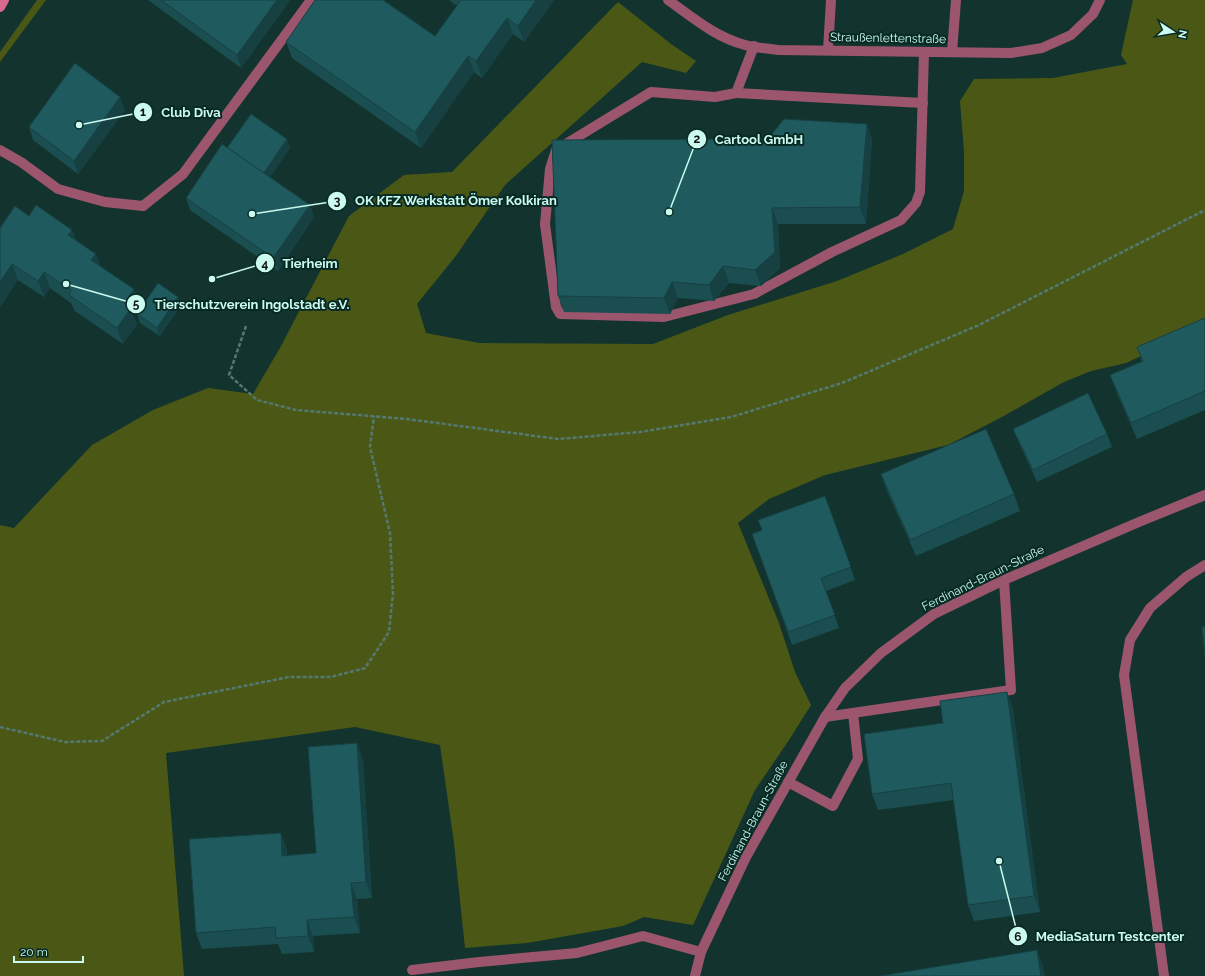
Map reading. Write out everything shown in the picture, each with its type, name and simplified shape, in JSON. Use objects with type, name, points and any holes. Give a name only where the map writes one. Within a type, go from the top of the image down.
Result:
[{"type":"street","points":[[0,150],[21,162],[58,189],[105,202],[143,206],[183,174],[311,0]]},
{"type":"street","name":"Straußenlettenstraße","points":[[668,0],[710,30],[744,45],[778,50],[1011,53],[1042,48],[1071,35],[1093,14],[1100,0]]},
{"type":"street","points":[[828,50],[831,0]]},
{"type":"street","points":[[952,52],[956,0]]},
{"type":"street","points":[[736,93],[754,46]]},
{"type":"street","points":[[922,103],[736,93],[715,97],[651,92],[556,150],[550,169],[545,224],[556,307],[560,314],[664,318],[754,294],[832,252],[901,220],[916,203],[920,192],[924,52]]},
{"type":"street","name":"Ferdinand-Braun-Straße","points":[[695,976],[701,952],[746,857],[825,717],[845,688],[881,653],[934,614],[1004,580],[1205,495]]},
{"type":"street","points":[[1164,976],[1124,675],[1130,640],[1150,608],[1186,577],[1205,565]]},
{"type":"street","points":[[825,717],[1011,690],[1004,580]]},
{"type":"street","points":[[788,782],[833,806],[858,759],[853,713]]},
{"type":"street","points":[[410,973],[479,962],[577,953],[643,936],[701,952]]},
{"type":"path","points":[[246,326],[229,374],[257,400],[296,410],[407,419],[558,439],[640,432],[731,417],[842,383],[979,325],[1205,210]]},
{"type":"path","points":[[0,727],[65,742],[102,742],[164,702],[288,677],[331,677],[364,668],[389,632],[393,593],[390,533],[370,447],[374,416]]},
{"type":"green space","points":[[37,0],[46,0],[0,62],[0,52]]},
{"type":"green space","points":[[1133,0],[1205,0],[1205,323],[1197,330],[1126,363],[1091,371],[1064,382],[948,445],[825,475],[769,499],[738,523],[779,623],[795,672],[811,705],[755,790],[693,925],[644,917],[623,926],[527,943],[465,948],[454,843],[440,745],[355,727],[166,753],[184,976],[0,976],[0,525],[14,528],[92,445],[153,410],[208,388],[253,394],[280,348],[349,216],[404,175],[452,172],[618,2],[671,44],[696,61],[686,73],[642,62],[505,185],[455,257],[417,304],[426,333],[479,343],[653,344],[728,315],[837,281],[903,254],[953,229],[964,191],[964,152],[960,101],[974,79],[1053,78],[1127,64],[1121,55]]},
{"type":"building","points":[[161,0],[277,0],[237,55]]},
{"type":"building","points":[[315,0],[383,0],[435,36],[461,0],[536,0],[518,26],[507,18],[476,61],[468,56],[415,132],[286,42]]},
{"type":"building","points":[[75,63],[120,97],[74,161],[29,127]]},
{"type":"building","points":[[251,114],[287,139],[264,173],[227,148]]},
{"type":"building","points":[[784,119],[867,124],[860,207],[772,208],[775,252],[755,270],[723,266],[709,285],[672,282],[664,298],[558,296],[552,140],[768,139]]},
{"type":"building","points":[[222,144],[310,205],[273,258],[186,198]]},
{"type":"building","points":[[36,205],[72,230],[68,235],[96,254],[91,260],[134,289],[124,303],[131,308],[117,328],[69,295],[71,290],[44,272],[38,281],[12,264],[0,282],[0,228],[15,206],[29,216]]},
{"type":"building","points":[[158,283],[178,297],[157,328],[137,314]]},
{"type":"building","points":[[1205,318],[1205,391],[1131,423],[1110,375],[1143,361],[1137,347]]},
{"type":"building","points":[[1088,393],[1107,434],[1033,470],[1013,429]]},
{"type":"building","points":[[986,429],[1014,494],[910,540],[881,474]]},
{"type":"building","points":[[825,496],[851,567],[821,578],[835,615],[788,632],[752,534],[762,530],[758,520]]},
{"type":"building","points":[[1202,627],[1205,627],[1205,656]]},
{"type":"building","points":[[1007,692],[1034,896],[968,905],[951,783],[872,794],[864,734],[943,723],[940,701]]},
{"type":"building","points":[[357,743],[366,882],[351,883],[354,917],[307,920],[308,936],[276,938],[275,927],[196,933],[189,839],[281,833],[282,856],[316,853],[308,747]]},
{"type":"building","points":[[1037,950],[1041,976],[880,976]]},
{"type":"place","name":"Club Diva","points":[[79,125]]},
{"type":"place","name":"Cartool GmbH","points":[[669,212]]},
{"type":"place","name":"OK KFZ Werkstatt Ömer Kolkiran","points":[[252,214]]},
{"type":"place","name":"Tierheim","points":[[212,279]]},
{"type":"place","name":"Tierschutzverein Ingolstadt e.V.","points":[[66,284]]},
{"type":"place","name":"MediaSaturn Testcenter","points":[[999,861]]}]
